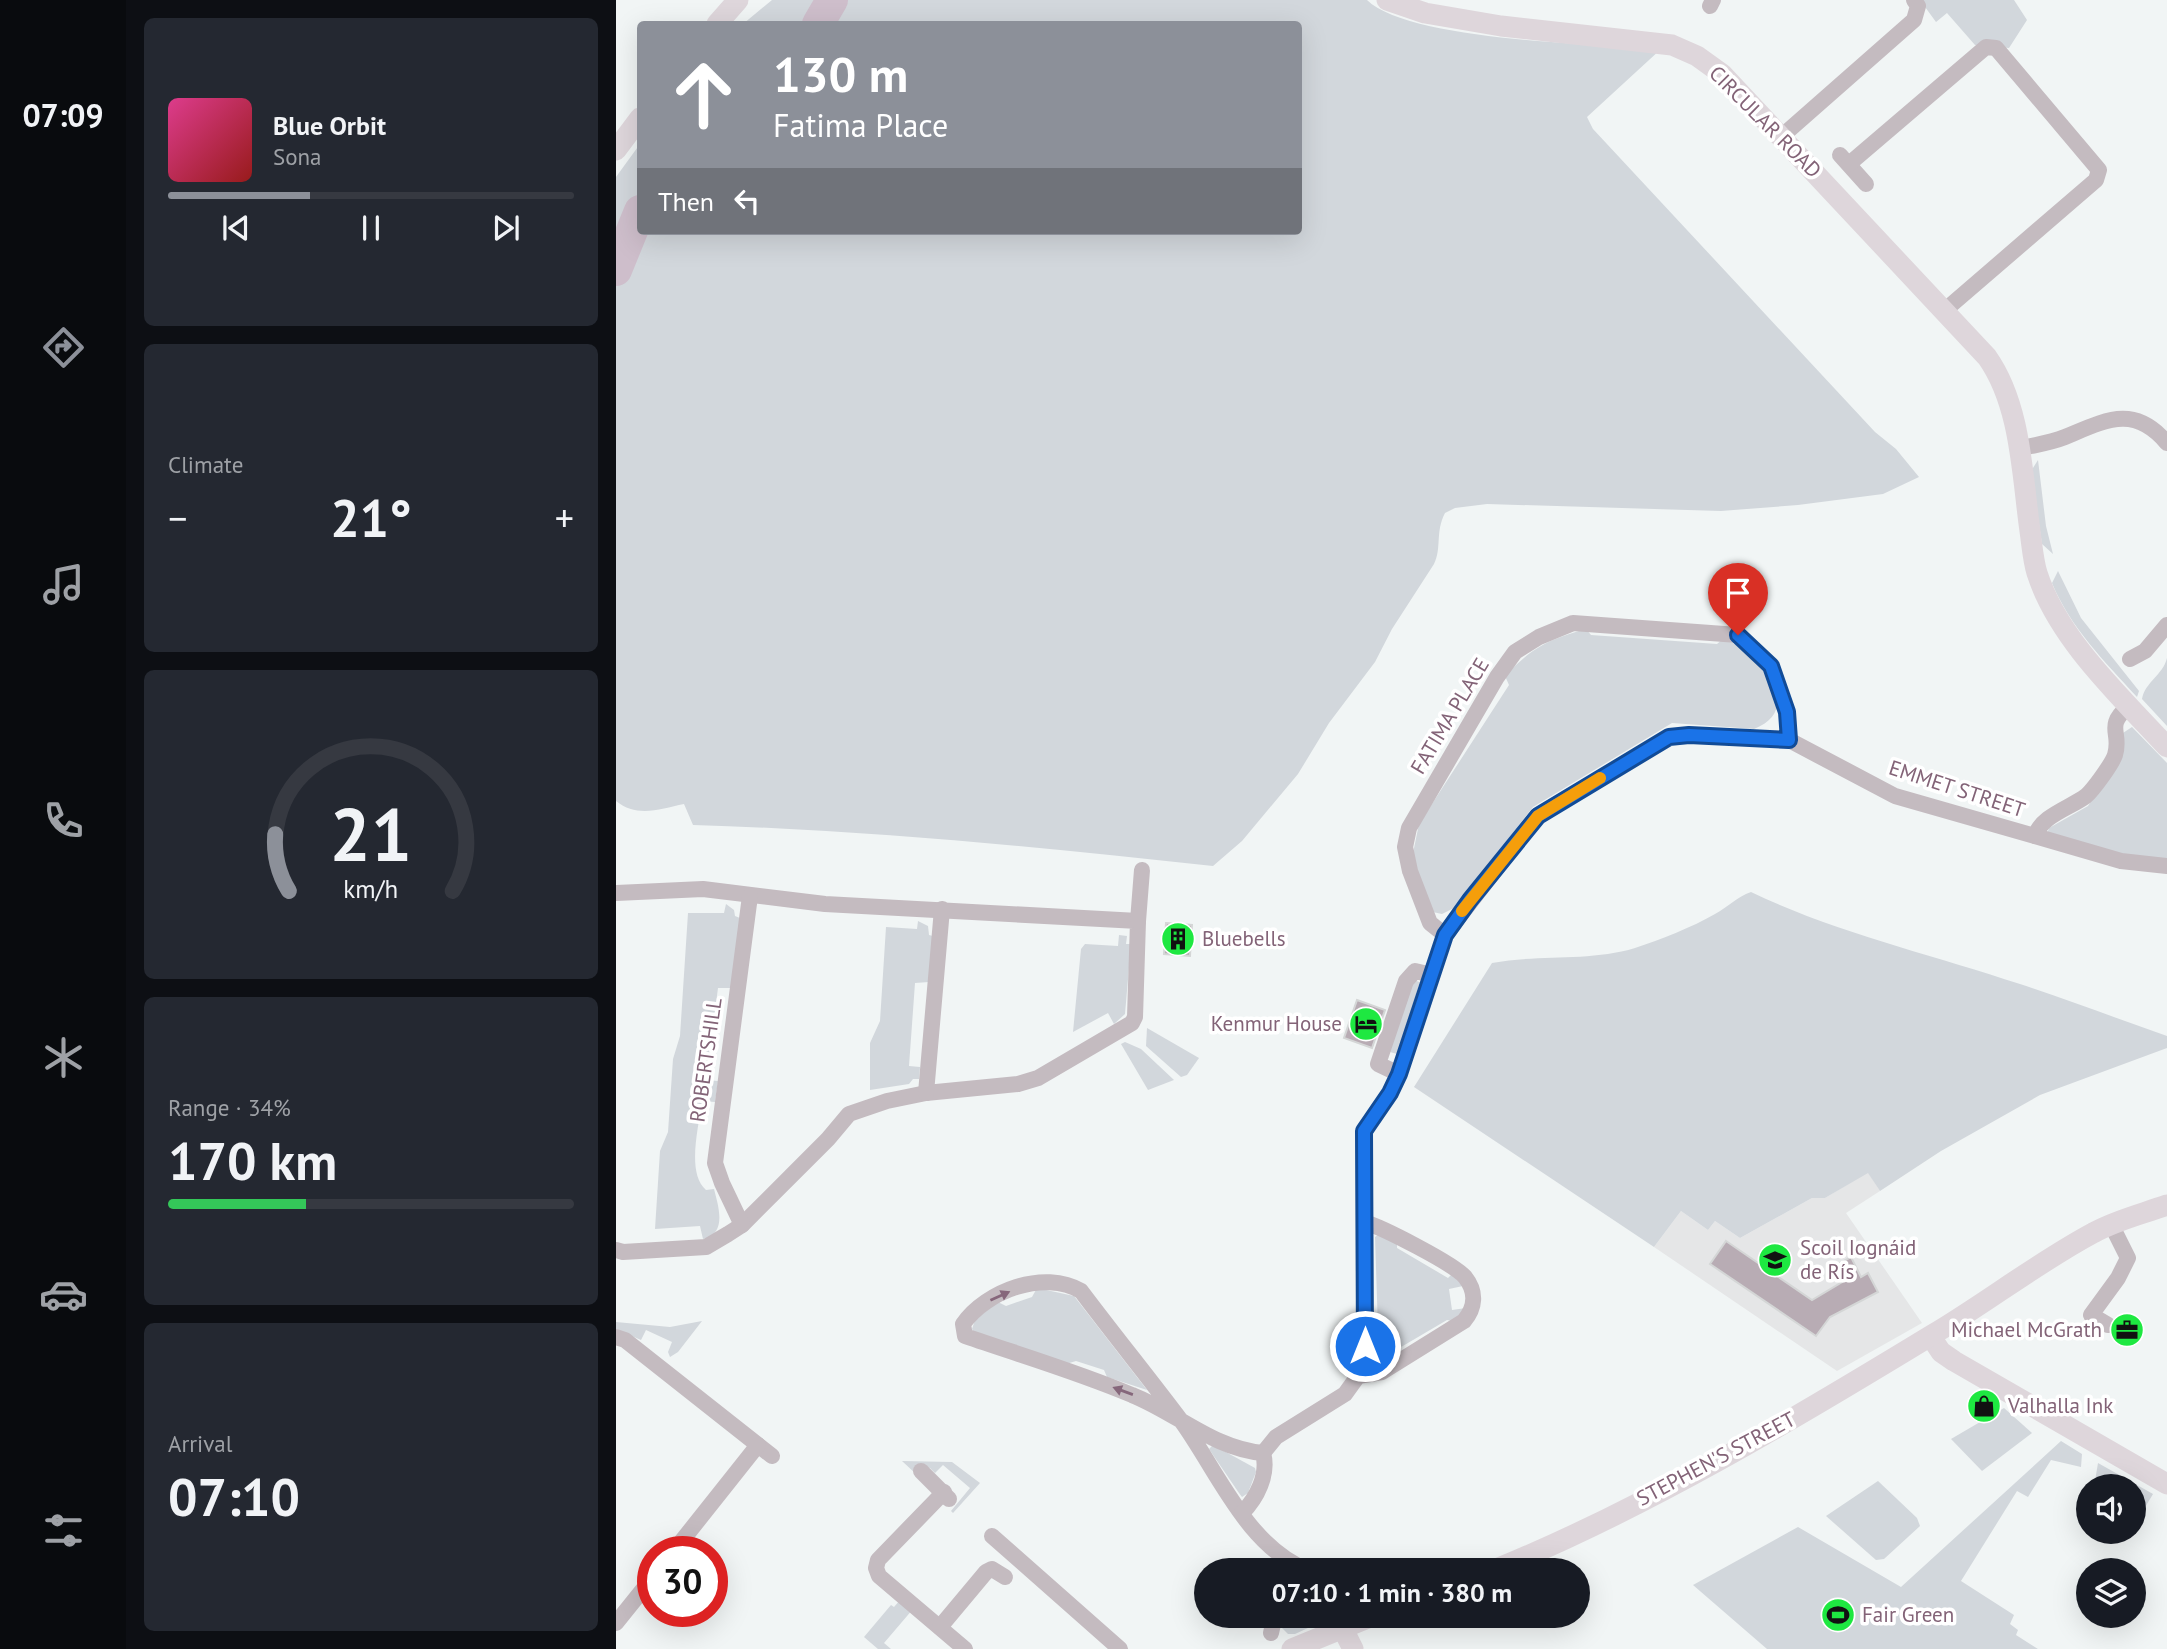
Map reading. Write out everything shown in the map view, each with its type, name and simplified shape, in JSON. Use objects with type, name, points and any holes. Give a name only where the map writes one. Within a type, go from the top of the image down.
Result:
[{"type":"main road","points":[[720,21],[738,0]]},
{"type":"main road","name":"CIRCULAR ROAD","points":[[1387,0],[1425,13],[1501,26],[1672,45],[1697,57],[1722,74],[1987,357],[2001,377],[2018,449],[2036,570],[2048,604],[2129,706],[2167,747]]},
{"type":"main road","points":[[616,150],[637,122]]},
{"type":"main road","name":"STEPHEN'S STREET","points":[[1524,1558],[1700,1469],[1931,1337],[2091,1233],[2167,1205]]},
{"type":"main road","points":[[1931,1337],[1941,1352],[1954,1361],[2167,1484]]},
{"type":"main road","points":[[1292,1649],[1340,1628]]},
{"type":"main road","points":[[1342,1628],[1353,1649]]},
{"type":"street","points":[[1781,137],[1914,20],[1916,3]]},
{"type":"street","points":[[1866,184],[1844,160],[1986,47],[1996,48],[2098,170],[2096,180],[1944,311]]},
{"type":"street","points":[[2018,449],[2051,442],[2098,422],[2122,418],[2140,420],[2155,429],[2167,443]]},
{"type":"street","name":"FATIMA PLACE","points":[[1445,935],[1430,923],[1410,871],[1405,846],[1409,828],[1497,677],[1515,652],[1539,637],[1573,623],[1738,635],[1771,666],[1787,712],[1789,740]]},
{"type":"street","points":[[2130,659],[2145,650],[2167,625]]},
{"type":"street","name":"EMMET STREET","points":[[1789,740],[1895,796],[2035,836],[2037,829],[2045,821],[2089,793],[2115,755],[2113,727],[2117,716],[2129,706]]},
{"type":"street","points":[[1242,1513],[1254,1502],[1266,1465],[1264,1453],[1276,1437],[1345,1394],[1358,1376],[1365,1346],[1364,1131],[1390,1093],[1399,1074],[1445,935],[1538,816],[1669,737],[1689,735],[1789,740]]},
{"type":"street","points":[[2035,836],[2122,861],[2167,866]]},
{"type":"street","points":[[616,1250],[623,1252],[706,1247],[742,1225],[828,1139],[849,1114],[873,1103],[926,1093],[1018,1084],[1038,1078],[1132,1023],[1135,1017],[1142,870]]},
{"type":"street","points":[[616,893],[703,889],[825,904],[1138,921]]},
{"type":"street","name":"ROBERTSHILL","points":[[742,1225],[715,1163],[750,896]]},
{"type":"street","points":[[926,1093],[942,909]]},
{"type":"street","points":[[1399,1074],[1378,1064],[1410,974],[1420,971],[1432,975]]},
{"type":"street","points":[[1358,1376],[1382,1372],[1464,1321],[1472,1311],[1474,1293],[1464,1276],[1382,1227],[1364,1222]]},
{"type":"street","points":[[2108,1325],[2091,1315],[2118,1278],[2127,1258],[2111,1224]]},
{"type":"street","points":[[1264,1453],[1243,1451],[1183,1424],[1132,1395],[965,1336],[963,1324],[971,1313],[995,1297],[1036,1282],[1068,1284],[1080,1291],[1183,1424],[1242,1513],[1280,1558]]},
{"type":"street","points":[[616,1337],[625,1340],[772,1456]]},
{"type":"street","points":[[686,1536],[758,1445]]},
{"type":"street","points":[[921,1471],[947,1497],[878,1560],[876,1568],[880,1576],[965,1649]]},
{"type":"street","points":[[992,1536],[1120,1649]]},
{"type":"street","points":[[940,1627],[986,1572],[997,1570],[1004,1577]]},
{"type":"street","points":[[616,1623],[637,1597]]},
{"type":"street","points":[[1271,1633],[1272,1628]]},
{"type":"shaded area","points":[[772,0],[1367,0],[1389,14],[1462,32],[1551,42],[1661,49],[1587,117],[1593,129],[1875,432],[1896,449],[1919,477],[1883,494],[1721,511],[1487,504],[1455,508],[1445,513],[1434,564],[1392,629],[1375,662],[1329,723],[1298,774],[1242,841],[1213,866],[953,840],[693,825],[684,804],[649,811],[624,806],[616,801],[616,177],[637,148],[637,235],[1302,235],[1302,21],[747,21]]},
{"type":"shaded area","points":[[1920,0],[2014,0],[2027,20],[2009,48],[1975,45],[1947,13],[1936,22]]},
{"type":"shaded area","points":[[2038,460],[2046,526],[2053,554],[2042,544],[2031,471]]},
{"type":"shaded area","points":[[2058,571],[2081,618],[2139,691],[2137,697],[2089,643],[2068,614],[2052,583]]},
{"type":"shaded area","points":[[1586,629],[1591,635],[1717,644],[1724,638],[1749,656],[1771,681],[1776,695],[1776,708],[1769,720],[1754,729],[1672,723],[1533,807],[1454,908],[1442,914],[1428,911],[1413,853],[1419,824],[1509,685],[1505,676],[1541,646]]},
{"type":"shaded area","points":[[2167,658],[2167,726],[2142,699]]},
{"type":"shaded area","points":[[2132,727],[2167,763],[2167,859],[2125,856],[2047,834],[2049,828],[2088,806],[2122,755],[2120,735]]},
{"type":"shaded area","points":[[1751,892],[1850,931],[2020,984],[2167,1036],[2167,1048],[2040,1095],[1941,1151],[1880,1191],[1868,1173],[1825,1198],[1812,1198],[1740,1238],[1715,1221],[1708,1230],[1681,1211],[1654,1247],[1414,1087],[1492,963],[1582,957],[1635,948],[1697,924]]},
{"type":"shaded area","points":[[726,904],[734,910],[735,916],[740,918],[732,988],[718,988],[706,1080],[718,1081],[715,1102],[702,1101],[695,1148],[700,1182],[706,1190],[714,1189],[719,1225],[711,1236],[703,1239],[700,1226],[655,1229],[660,1151],[668,1132],[673,1059],[680,1036],[688,913],[724,913]]},
{"type":"shaded area","points":[[918,921],[928,926],[929,935],[933,936],[929,982],[915,983],[909,1066],[920,1067],[919,1079],[913,1079],[909,1084],[870,1090],[870,1043],[880,1021],[886,927],[917,929]]},
{"type":"shaded area","points":[[1119,935],[1127,936],[1126,944],[1131,944],[1125,1014],[1114,1024],[1108,1013],[1073,1032],[1081,949],[1085,944],[1118,946]]},
{"type":"shaded area","points":[[1413,980],[1420,982],[1397,1054],[1390,1052]]},
{"type":"shaded area","points":[[1147,1028],[1199,1058],[1187,1075],[1181,1077],[1146,1046]]},
{"type":"shaded area","points":[[1125,1042],[1141,1049],[1174,1080],[1148,1090],[1121,1044]]},
{"type":"shaded area","name":"Scoil Iognáid de Rís","points":[[1868,1172],[1880,1191],[1846,1213],[1922,1323],[1837,1371],[1654,1247],[1681,1211],[1708,1230],[1715,1221],[1740,1238],[1812,1198],[1825,1198]]},
{"type":"shaded area","points":[[1382,1232],[1397,1240],[1397,1248],[1448,1278],[1452,1274],[1463,1286],[1449,1289],[1452,1310],[1466,1308],[1457,1322],[1447,1320],[1396,1350],[1395,1357],[1388,1363],[1379,1360],[1375,1237]]},
{"type":"shaded area","points":[[1037,1288],[1074,1296],[1147,1390],[1107,1377],[1104,1370],[1076,1361],[1066,1364],[975,1335],[972,1329],[975,1320],[998,1302],[1006,1306],[1032,1297]]},
{"type":"shaded area","points":[[702,1321],[678,1352],[670,1357],[668,1352],[672,1342],[646,1330],[641,1340],[616,1329],[616,1322],[670,1327]]},
{"type":"shaded area","points":[[2004,1408],[2032,1433],[1982,1471],[1951,1439]]},
{"type":"shaded area","name":"Fair Green","points":[[2061,1441],[2082,1454],[2081,1467],[2051,1460],[2028,1497],[2017,1491],[1961,1581],[2014,1615],[2010,1624],[2018,1630],[2016,1635],[2038,1649],[1767,1649],[1693,1585],[1798,1527],[1901,1587]]},
{"type":"shaded area","points":[[1213,1445],[1255,1468],[1248,1493],[1242,1497],[1209,1449]]},
{"type":"shaded area","points":[[902,1461],[952,1462],[980,1483],[953,1513],[951,1511],[970,1488],[943,1465],[935,1473],[930,1468],[922,1467],[916,1474]]},
{"type":"shaded area","points":[[2098,1463],[2118,1474],[2096,1474]]},
{"type":"shaded area","points":[[1878,1481],[1917,1518],[1920,1526],[1884,1559],[1876,1560],[1826,1516]]},
{"type":"shaded area","points":[[2146,1490],[2153,1494],[2146,1506]]},
{"type":"shaded area","points":[[901,1599],[913,1609],[884,1643],[891,1649],[878,1649],[864,1637],[891,1605],[894,1607]]},
{"type":"shaded area","points":[[1282,1628],[1308,1628],[1295,1634],[1288,1634]]},
{"type":"building","name":"Bluebells","points":[[1166,923],[1192,925],[1190,956],[1164,954]]},
{"type":"building","name":"Kenmur House","points":[[1357,1000],[1385,1010],[1372,1048],[1344,1038]]},
{"type":"building","name":"Scoil Iognáid de Rís","points":[[1726,1241],[1812,1300],[1842,1282],[1834,1266],[1851,1257],[1861,1277],[1868,1273],[1878,1292],[1830,1317],[1816,1336],[1710,1264]]},
{"type":"waterway","points":[[820,21],[832,0]]},
{"type":"waterway","points":[[616,270],[637,218]]},
{"type":"slow traffic","points":[[1462,911],[1538,816],[1600,778]]},
{"type":"place","name":"Bluebells","points":[[1178,939]]},
{"type":"place","name":"Kenmur House","points":[[1366,1024]]},
{"type":"place","name":"Scoil Iognáid de Rís","points":[[1775,1260]]},
{"type":"place","name":"Michael McGrath","points":[[2127,1330]]},
{"type":"place","name":"Valhalla Ink","points":[[1984,1406]]},
{"type":"place","name":"Fair Green","points":[[1838,1615]]},
{"type":"route","points":[[1365,1346],[1364,1131],[1390,1093],[1399,1074],[1445,935],[1538,816],[1669,737],[1689,735],[1789,740],[1787,712],[1771,666],[1738,635]]}]
